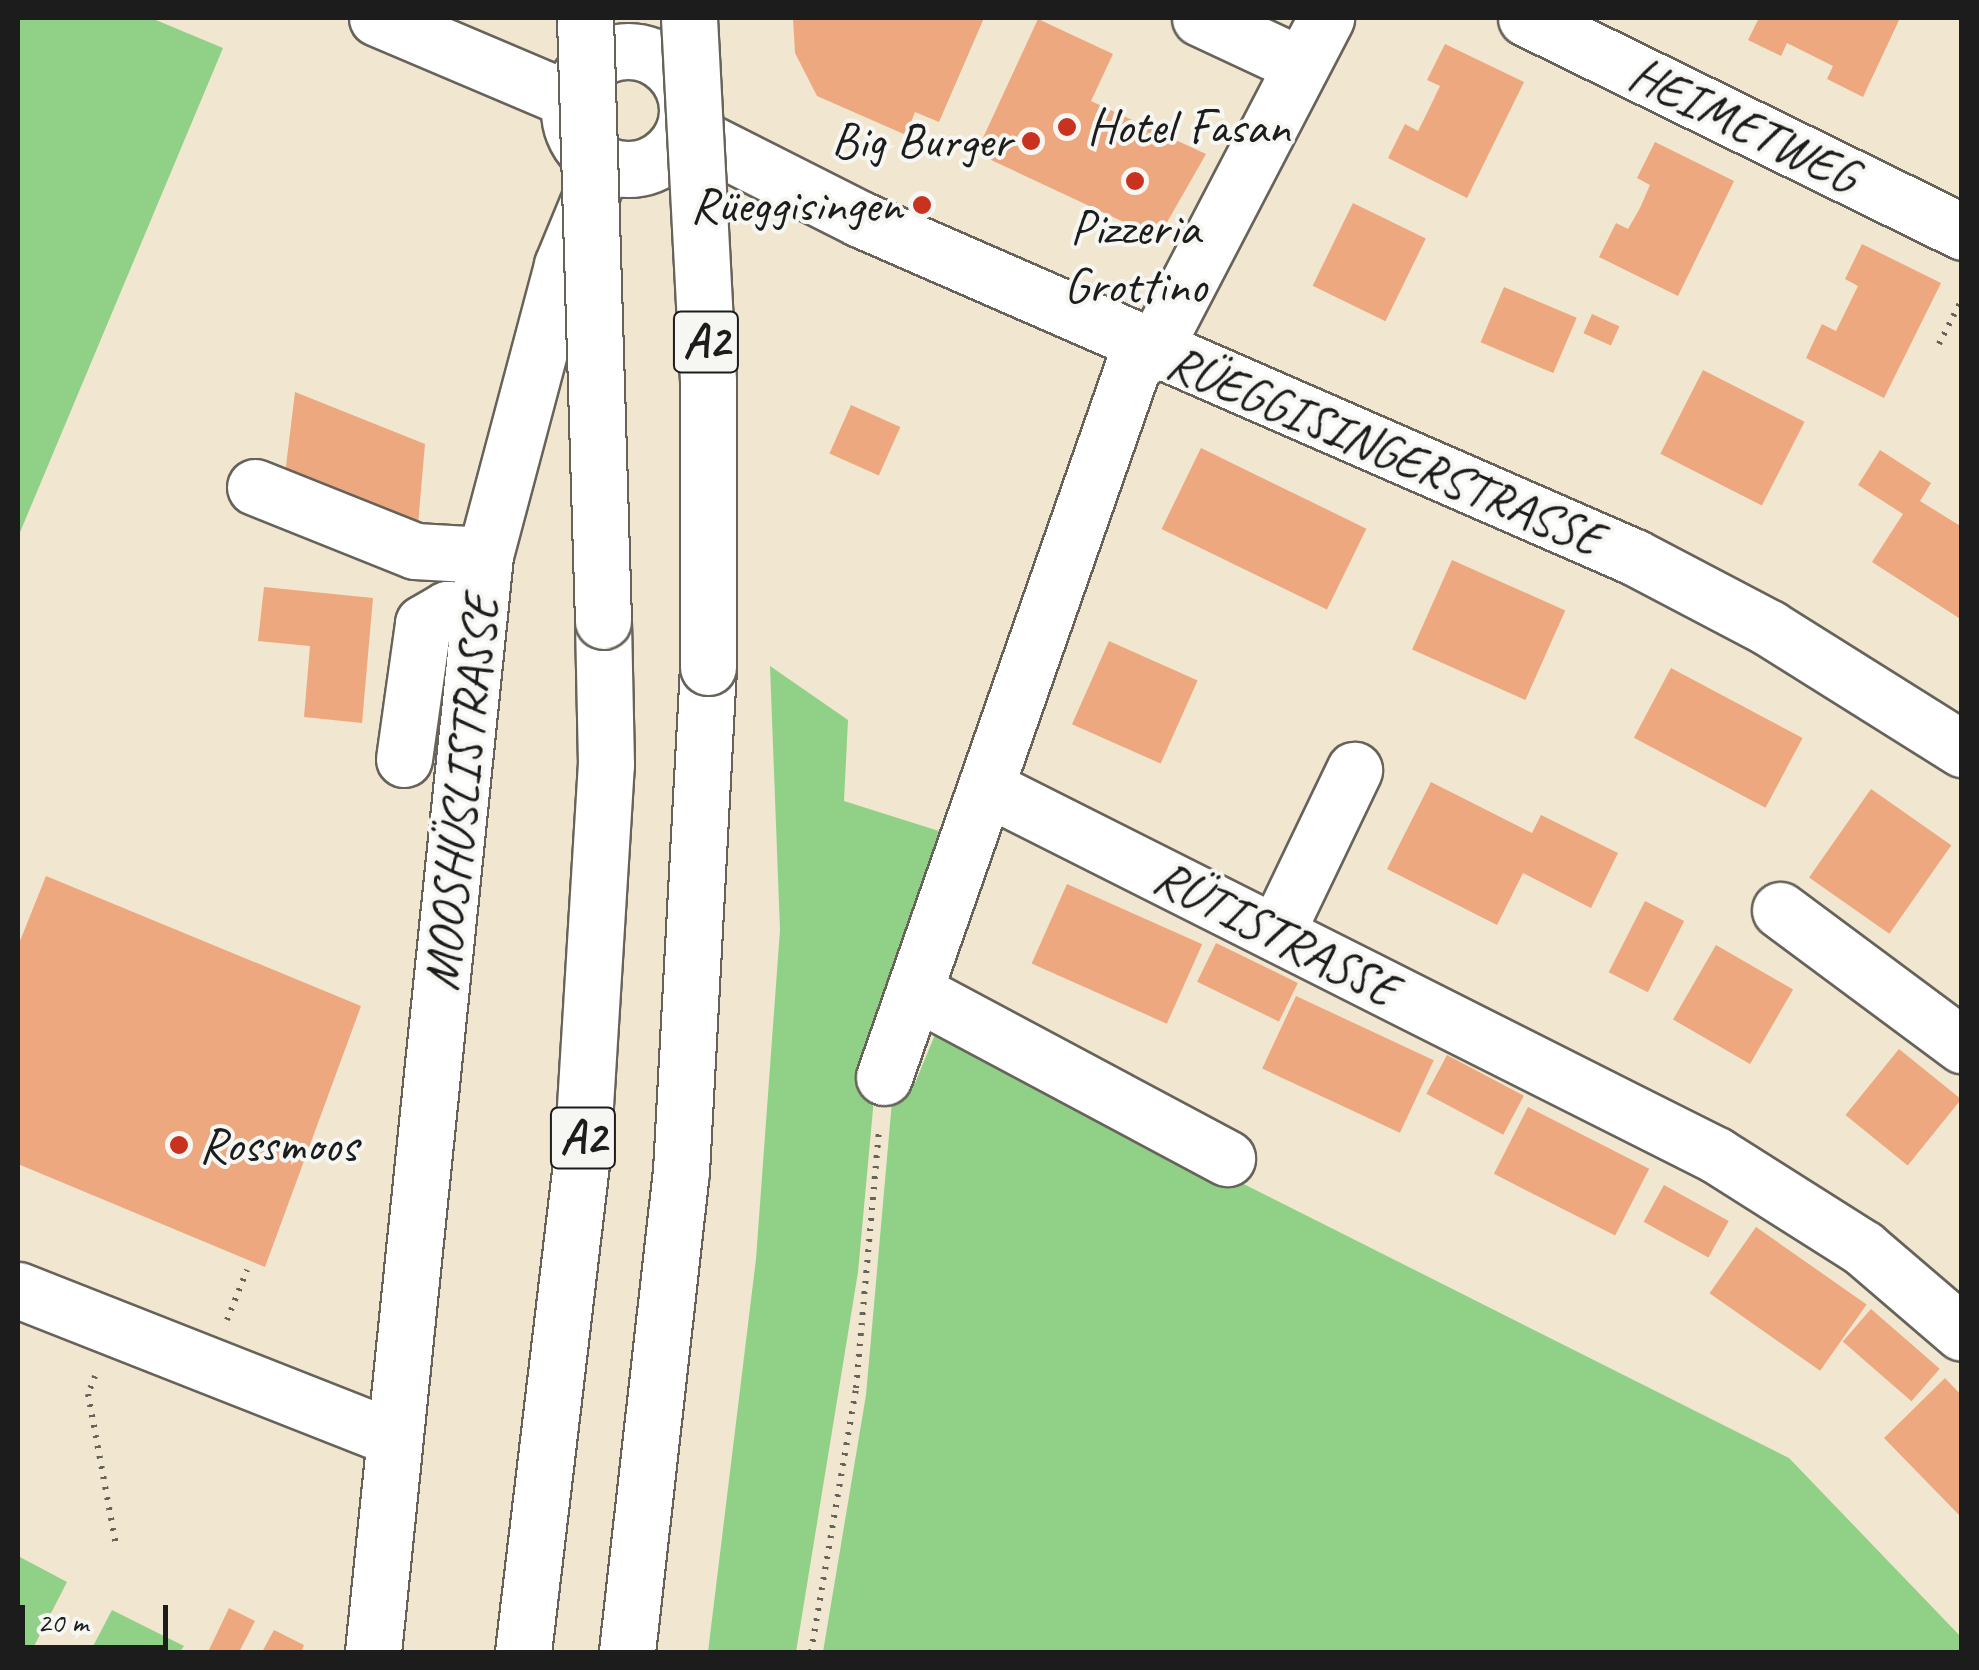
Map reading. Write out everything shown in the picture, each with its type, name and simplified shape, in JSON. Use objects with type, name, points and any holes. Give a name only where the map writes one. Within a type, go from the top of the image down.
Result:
[{"type":"main road","points":[[377,18],[570,100]]},
{"type":"main road","name":"A2","points":[[523,1652],[582,1155],[606,766],[585,18]]},
{"type":"main road","name":"A2","points":[[627,1652],[682,1171],[708,667],[708,382],[689,18]]},
{"type":"main road","points":[[1200,18],[1301,65]]},
{"type":"main road","points":[[884,1077],[1133,366],[1154,349],[1326,18]]},
{"type":"main road","name":"HEIMETWEG","points":[[1526,18],[1962,232]]},
{"type":"main road","points":[[640,35],[679,80],[684,130],[660,160],[605,165],[580,146],[570,100],[588,66],[640,35]]},
{"type":"main road","name":"RÜEGGISINGERSTRASSE","points":[[684,130],[1154,349],[1634,558],[1769,628],[1962,749]]},
{"type":"main road","name":"MOOSHÜSLISTRASSE","points":[[373,1652],[485,554],[562,265],[605,165]]},
{"type":"main road","points":[[255,488],[415,551],[485,554]]},
{"type":"main road","points":[[404,760],[423,623],[446,609],[480,612]]},
{"type":"main road","points":[[1276,934],[1354,770]]},
{"type":"main road","name":"RÜTISTRASSE","points":[[987,788],[1716,1155],[1863,1248],[1962,1333]]},
{"type":"main road","points":[[1780,910],[1962,1045]]},
{"type":"main road","points":[[914,992],[1227,1158]]},
{"type":"main road","points":[[18,1290],[394,1438]]},
{"type":"path","points":[[1939,344],[1962,298]]},
{"type":"path","points":[[811,1652],[856,1388],[884,1077]]},
{"type":"path","points":[[114,1328],[88,1394],[116,1545]]},
{"type":"green space","points":[[18,18],[151,18],[223,48],[18,537]]},
{"type":"green space","points":[[770,666],[848,720],[844,801],[942,832],[879,1044],[858,1272],[796,1652],[708,1652],[756,1259],[780,930]]},
{"type":"green space","points":[[937,1030],[1789,1458],[1962,1638],[1961,1652],[823,1652],[866,1395],[894,1079],[915,1083]]},
{"type":"green space","points":[[18,1556],[67,1582],[31,1652],[18,1652]]},
{"type":"green space","points":[[112,1610],[184,1646],[180,1652],[90,1652]]},
{"type":"building","points":[[793,18],[984,18],[939,122],[915,112],[906,135],[817,96],[795,53]]},
{"type":"building","points":[[1759,18],[1900,18],[1863,97],[1827,79],[1833,66],[1787,43],[1781,56],[1748,40]]},
{"type":"building","name":"Hotel Fasan","points":[[1038,19],[1113,54],[1091,101],[1206,154],[1158,238],[976,153]]},
{"type":"building","points":[[1445,44],[1524,82],[1467,198],[1388,158],[1405,124],[1418,131],[1440,86],[1427,80]]},
{"type":"building","points":[[1655,142],[1734,181],[1678,296],[1599,257],[1616,223],[1628,229],[1640,208],[1650,185],[1637,178]]},
{"type":"building","points":[[1353,203],[1426,239],[1385,321],[1313,286]]},
{"type":"building","points":[[1862,244],[1941,283],[1884,398],[1806,358],[1822,324],[1836,331],[1858,286],[1845,279]]},
{"type":"building","points":[[1504,287],[1577,318],[1553,373],[1481,342]]},
{"type":"building","points":[[1592,314],[1619,326],[1611,345],[1583,333]]},
{"type":"building","points":[[1703,370],[1805,422],[1762,506],[1660,454]]},
{"type":"building","points":[[295,392],[425,444],[417,536],[284,483]]},
{"type":"building","points":[[851,405],[900,427],[879,475],[829,453]]},
{"type":"building","points":[[1201,448],[1366,529],[1327,610],[1162,529]]},
{"type":"building","points":[[1880,450],[1931,483],[1920,501],[1962,527],[1962,620],[1872,562],[1903,514],[1858,485]]},
{"type":"building","points":[[1452,560],[1565,610],[1525,700],[1412,650]]},
{"type":"building","points":[[264,587],[373,598],[362,723],[304,717],[310,646],[258,641]]},
{"type":"building","points":[[1109,641],[1198,680],[1161,764],[1072,724]]},
{"type":"building","points":[[1671,668],[1803,738],[1765,808],[1634,738]]},
{"type":"building","points":[[1431,782],[1532,833],[1541,815],[1618,853],[1591,908],[1523,873],[1497,925],[1387,869]]},
{"type":"building","points":[[1871,789],[1951,845],[1889,934],[1809,877]]},
{"type":"building","points":[[46,876],[361,1006],[265,1267],[18,1164],[18,946]]},
{"type":"building","points":[[1067,884],[1202,944],[1167,1024],[1032,963]]},
{"type":"building","points":[[1645,901],[1684,921],[1648,992],[1609,972]]},
{"type":"building","points":[[1216,943],[1298,983],[1279,1022],[1197,982]]},
{"type":"building","points":[[1716,945],[1793,990],[1750,1064],[1673,1019]]},
{"type":"building","points":[[1296,996],[1434,1060],[1400,1133],[1262,1069]]},
{"type":"building","points":[[1899,1049],[1961,1099],[1908,1165],[1846,1115]]},
{"type":"building","points":[[1447,1055],[1524,1096],[1503,1135],[1426,1094]]},
{"type":"building","points":[[1528,1107],[1649,1169],[1615,1236],[1494,1174]]},
{"type":"building","points":[[1664,1185],[1729,1221],[1708,1258],[1644,1222]]},
{"type":"building","points":[[1756,1227],[1867,1304],[1820,1371],[1710,1293]]},
{"type":"building","points":[[1871,1309],[1940,1369],[1911,1401],[1843,1341]]},
{"type":"building","points":[[1945,1378],[1962,1396],[1962,1518],[1884,1438]]},
{"type":"building","points":[[229,1608],[255,1621],[239,1652],[208,1652]]},
{"type":"building","points":[[274,1630],[304,1645],[301,1652],[262,1652]]},
{"type":"place","name":"Hotel Fasan","points":[[1067,127]]},
{"type":"place","name":"Big Burger","points":[[1031,141]]},
{"type":"place","name":"Pizzeria Grottino","points":[[1135,181]]},
{"type":"place","name":"Rüeggisingen","points":[[922,205]]},
{"type":"place","name":"Rossmoos","points":[[179,1145]]}]
